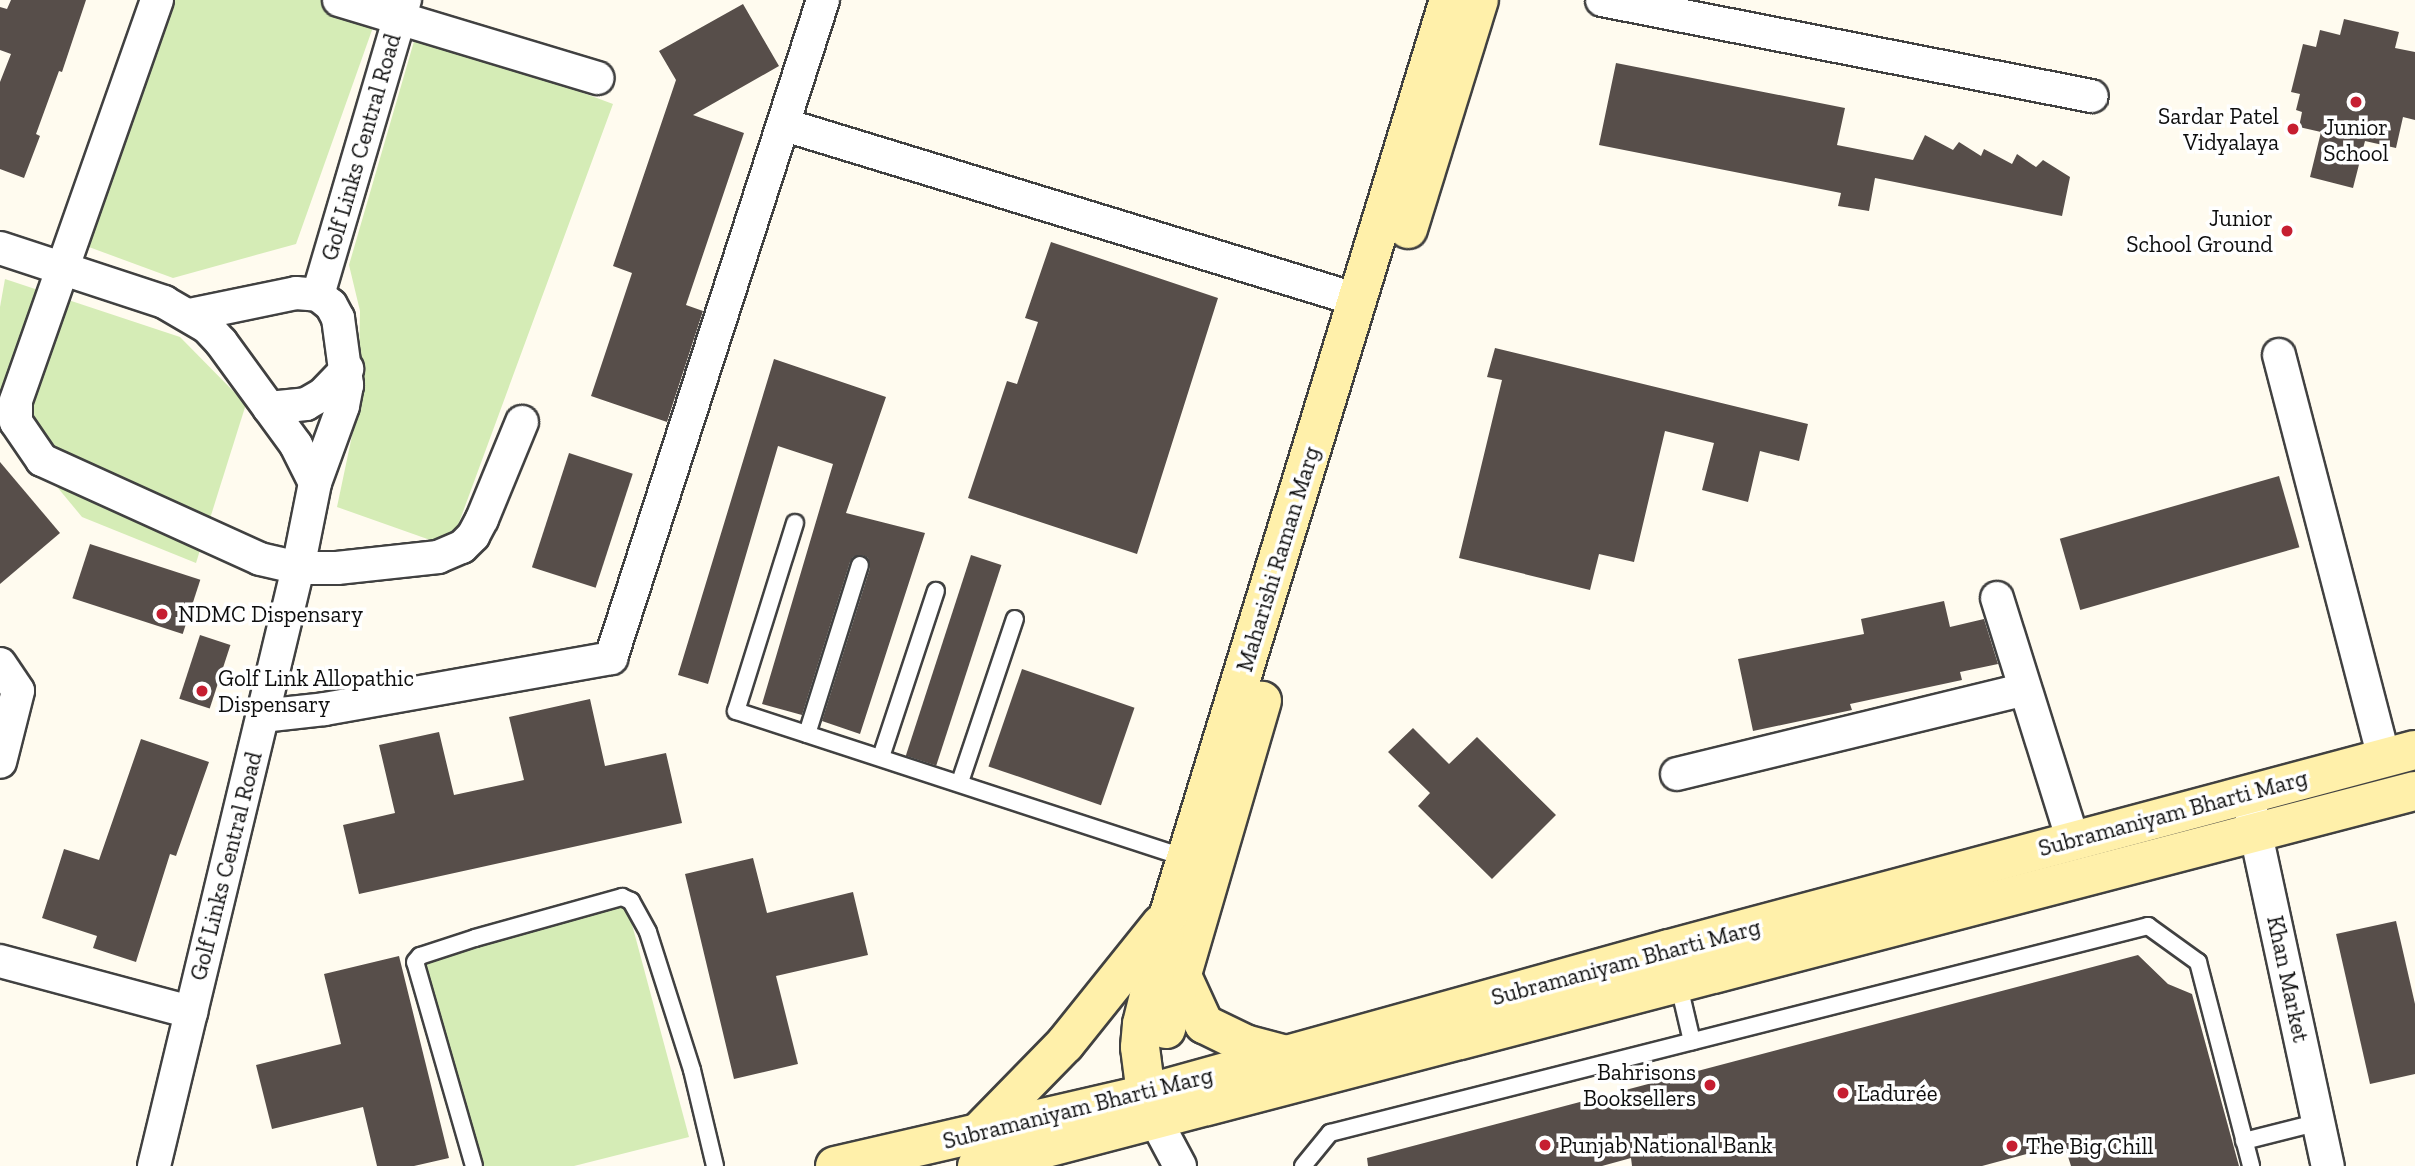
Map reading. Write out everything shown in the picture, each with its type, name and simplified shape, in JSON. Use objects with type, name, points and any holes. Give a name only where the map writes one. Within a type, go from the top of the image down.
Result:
[{"type":"main road","name":"Maharishi Raman Marg","points":[[1161,1105],[1140,1046],[1142,1024],[1169,914],[1449,0]]},
{"type":"main road","name":"Maharishi Raman Marg","points":[[1161,1105],[1166,1031],[1287,616],[1479,0]]},
{"type":"main road","name":"Subramaniyam Bharti Marg","points":[[835,1166],[979,1149],[1161,1105],[1673,965],[2073,840],[2400,754]]},
{"type":"main road","name":"Subramaniyam Bharti Marg","points":[[1161,1105],[1286,1055],[2255,831],[2415,791]]},
{"type":"main road","points":[[979,1149],[1169,914]]},
{"type":"main road","points":[[1182,976],[1203,1024],[1245,1044],[1286,1055]]},
{"type":"street","points":[[157,0],[16,401],[16,422],[24,438],[42,460],[61,472],[260,559],[299,568],[337,568],[438,557],[462,547],[473,536],[482,519],[522,422]]},
{"type":"street","points":[[339,0],[402,9],[597,78]]},
{"type":"street","points":[[262,716],[325,709],[611,658],[785,125],[823,0]]},
{"type":"street","points":[[1602,0],[2092,96]]},
{"type":"street","name":"Golf Links Central Road","points":[[154,1166],[299,568],[315,483],[344,406],[347,369],[338,318],[331,305],[318,295],[402,9]]},
{"type":"street","points":[[785,125],[1358,300]]},
{"type":"street","points":[[0,248],[164,302],[190,315],[221,342],[296,445],[315,483]]},
{"type":"street","points":[[190,315],[296,293],[318,295]]},
{"type":"street","points":[[2279,355],[2400,754]]},
{"type":"street","points":[[269,408],[306,404],[323,394],[347,369]]},
{"type":"street","points":[[1997,598],[2073,840]]},
{"type":"street","points":[[0,664],[19,691],[0,762]]},
{"type":"street","points":[[1677,774],[2025,689]]},
{"type":"street","name":"Khan Market","points":[[2247,793],[2328,1166]]},
{"type":"street","points":[[0,961],[191,1012]]},
{"type":"street","points":[[1161,1105],[1180,1166]]},
{"type":"lane","points":[[795,523],[736,711],[1186,858]]},
{"type":"lane","points":[[807,734],[860,565]]},
{"type":"lane","points":[[881,757],[936,591]]},
{"type":"lane","points":[[960,782],[1015,619]]},
{"type":"lane","points":[[474,1166],[415,962],[420,956],[475,938],[622,897],[631,901],[648,932],[692,1070],[715,1166]]},
{"type":"lane","points":[[1303,1166],[1330,1133],[2148,926],[2197,962],[2251,1166]]},
{"type":"lane","points":[[1673,965],[1692,1041]]},
{"type":"lane","points":[[2244,1141],[2319,1122]]},
{"type":"green space","points":[[161,0],[328,0],[377,16],[296,244],[173,278],[78,243]]},
{"type":"green space","points":[[417,31],[613,104],[450,547],[337,507],[358,407],[360,311],[349,265]]},
{"type":"green space","points":[[5,279],[180,337],[246,404],[196,563],[82,517],[0,418],[0,307]]},
{"type":"green space","points":[[626,902],[689,1137],[574,1166],[467,1166],[415,949]]},
{"type":"building","points":[[11,0],[86,0],[62,72],[59,71],[36,134],[40,136],[24,178],[0,169],[0,82],[11,54],[0,50],[0,7],[7,9]]},
{"type":"building","points":[[743,4],[779,66],[693,115],[744,133],[686,305],[703,311],[667,422],[591,396],[632,273],[613,266],[676,80],[659,51]]},
{"type":"building","name":"Junior School","points":[[2344,19],[2399,32],[2395,48],[2415,52],[2415,120],[2403,117],[2396,148],[2365,141],[2353,188],[2310,177],[2321,132],[2299,127],[2302,112],[2296,110],[2300,94],[2291,92],[2303,44],[2316,47],[2320,30],[2340,35]]},
{"type":"building","points":[[1616,63],[1845,108],[1837,145],[1913,160],[1925,135],[1953,150],[1959,142],[1981,156],[1984,149],[2012,164],[2017,154],[2036,167],[2043,160],[2070,177],[2062,216],[1875,178],[1869,211],[1838,206],[1841,193],[1599,145]]},
{"type":"building","points":[[1051,242],[1218,298],[1137,554],[968,498],[1007,381],[1017,384],[1038,322],[1025,318]]},
{"type":"building","points":[[1495,348],[1808,424],[1799,461],[1760,451],[1748,502],[1702,490],[1714,443],[1665,431],[1634,562],[1599,554],[1590,590],[1459,558],[1502,380],[1487,377]]},
{"type":"building","points":[[774,359],[886,397],[846,513],[925,533],[860,734],[822,721],[870,568],[868,558],[862,555],[853,557],[850,562],[802,715],[762,704],[833,464],[778,446],[708,684],[678,675]]},
{"type":"building","points":[[569,453],[633,474],[596,588],[532,567]]},
{"type":"building","points":[[0,462],[60,533],[0,584]]},
{"type":"building","points":[[2279,476],[2299,547],[2080,610],[2060,539]]},
{"type":"building","points":[[90,544],[200,580],[183,634],[72,598]]},
{"type":"building","points":[[971,555],[1001,565],[936,766],[906,756]]},
{"type":"building","points":[[1944,601],[1950,627],[1984,619],[1998,664],[1960,672],[1962,680],[1850,704],[1852,710],[1753,731],[1738,659],[1864,634],[1861,619]]},
{"type":"building","points":[[200,635],[230,645],[210,709],[179,699]]},
{"type":"building","points":[[1022,669],[1135,708],[1101,805],[988,766]]},
{"type":"building","points":[[590,699],[605,766],[666,753],[682,823],[359,894],[343,825],[395,813],[379,745],[439,732],[454,795],[524,780],[509,717]]},
{"type":"building","points":[[1413,728],[1449,764],[1477,737],[1556,815],[1492,879],[1418,806],[1430,793],[1388,752]]},
{"type":"building","points":[[141,739],[209,762],[176,856],[170,854],[136,962],[93,948],[97,936],[42,918],[64,849],[99,860]]},
{"type":"building","points":[[753,858],[767,913],[853,892],[868,955],[776,976],[798,1064],[734,1079],[685,874]]},
{"type":"building","points":[[2396,921],[2415,1004],[2415,1074],[2370,1084],[2336,934]]},
{"type":"building","points":[[2138,955],[2168,984],[2192,994],[2239,1166],[2071,1166],[2064,1144],[1982,1166],[1632,1166],[1631,1158],[1602,1166],[1368,1166],[1367,1158]]},
{"type":"building","points":[[399,956],[449,1158],[414,1166],[377,1166],[363,1107],[272,1129],[256,1065],[341,1044],[324,974]]},
{"type":"place","name":"Junior School","points":[[2356,102]]},
{"type":"place","name":"Sardar Patel Vidyalaya","points":[[2293,129]]},
{"type":"place","name":"Junior School Ground","points":[[2287,231]]},
{"type":"place","name":"NDMC Dispensary","points":[[162,614]]},
{"type":"place","name":"Golf Link Allopathic Dispensary","points":[[202,691]]},
{"type":"place","name":"Bahrisons Booksellers","points":[[1710,1085]]},
{"type":"place","name":"Ladurée","points":[[1843,1093]]},
{"type":"place","name":"Punjab National Bank","points":[[1545,1145]]},
{"type":"place","name":"The Big Chill","points":[[2012,1146]]}]
